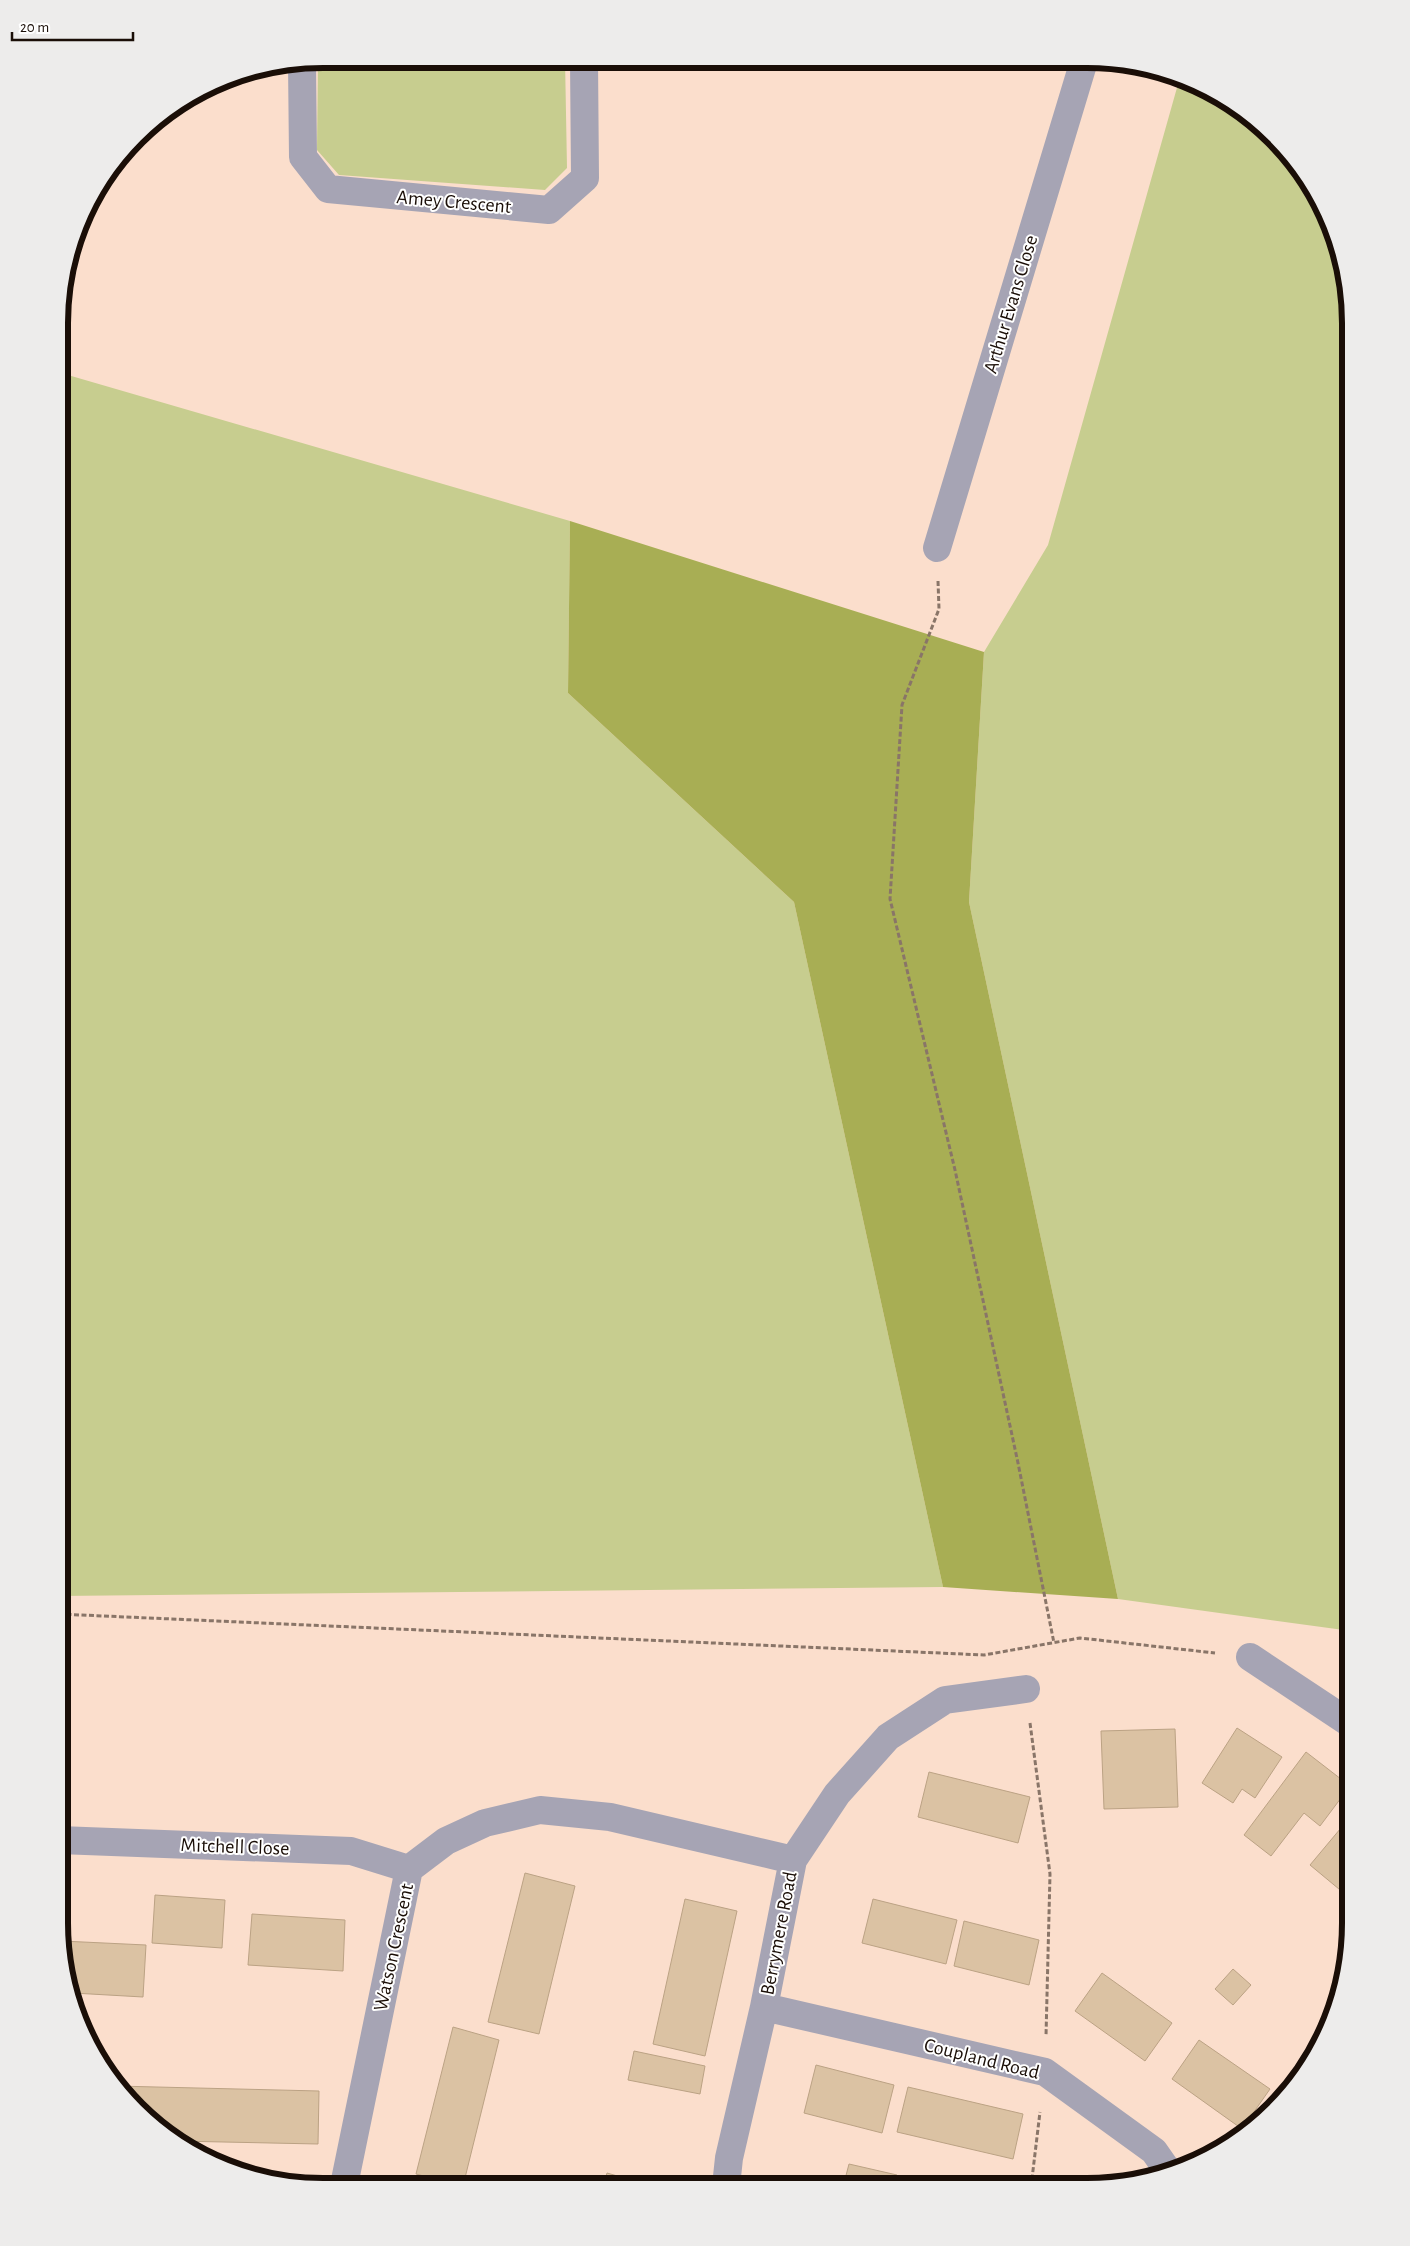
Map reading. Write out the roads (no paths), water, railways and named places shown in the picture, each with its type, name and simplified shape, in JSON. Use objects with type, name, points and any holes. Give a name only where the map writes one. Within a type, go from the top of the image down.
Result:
[{"type":"street","name":"Amey Crescent","points":[[302,68],[302,157],[328,189],[549,210],[585,178],[584,68]]},
{"type":"street","name":"Arthur Evans Close","points":[[937,548],[1082,68]]},
{"type":"street","points":[[1250,1657],[1342,1718]]},
{"type":"street","name":"Berrymere Road","points":[[727,2178],[728,2158],[764,2007],[793,1860],[837,1794],[888,1737],[944,1700],[1026,1690]]},
{"type":"street","name":"Watson Crescent","points":[[345,2178],[409,1868],[446,1841],[485,1822],[540,1810],[610,1817],[793,1860]]},
{"type":"street","name":"Mitchell Close","points":[[68,1840],[351,1851],[409,1868]]},
{"type":"street","name":"Coupland Road","points":[[764,2007],[1045,2072],[1154,2151],[1165,2166]]}]
